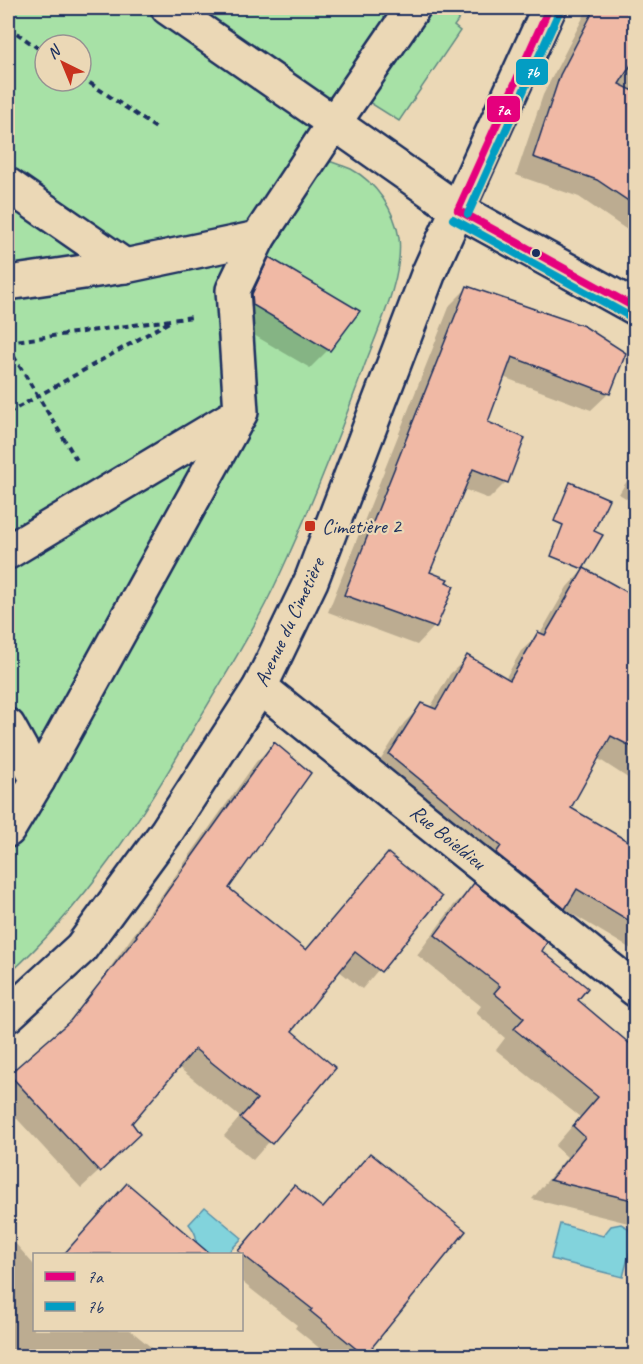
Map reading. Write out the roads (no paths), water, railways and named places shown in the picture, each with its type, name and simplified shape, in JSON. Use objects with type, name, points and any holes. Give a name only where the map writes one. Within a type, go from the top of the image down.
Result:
[{"type":"street","points":[[168,8],[458,210],[636,308]]},
{"type":"street","points":[[8,830],[38,780],[241,412],[233,290],[258,238],[413,8]]},
{"type":"street","name":"Avenue du Cimetière","points":[[8,1015],[81,948],[167,831],[260,687],[310,582],[429,272],[549,8]]},
{"type":"street","points":[[8,184],[125,266]]},
{"type":"street","points":[[8,283],[125,266],[258,238]]},
{"type":"street","points":[[8,552],[241,412]]},
{"type":"street","name":"Rue Boieldieu","points":[[260,687],[636,990]]},
{"type":"street","points":[[8,726],[38,780]]},
{"type":"water","points":[[205,1207],[242,1238],[228,1253],[192,1253],[196,1239],[189,1224]]},
{"type":"water","points":[[560,1224],[603,1236],[611,1226],[621,1224],[628,1228],[633,1239],[623,1277],[551,1259]]},
{"type":"place","name":"Cimetière 2","points":[[310,526]]}]
